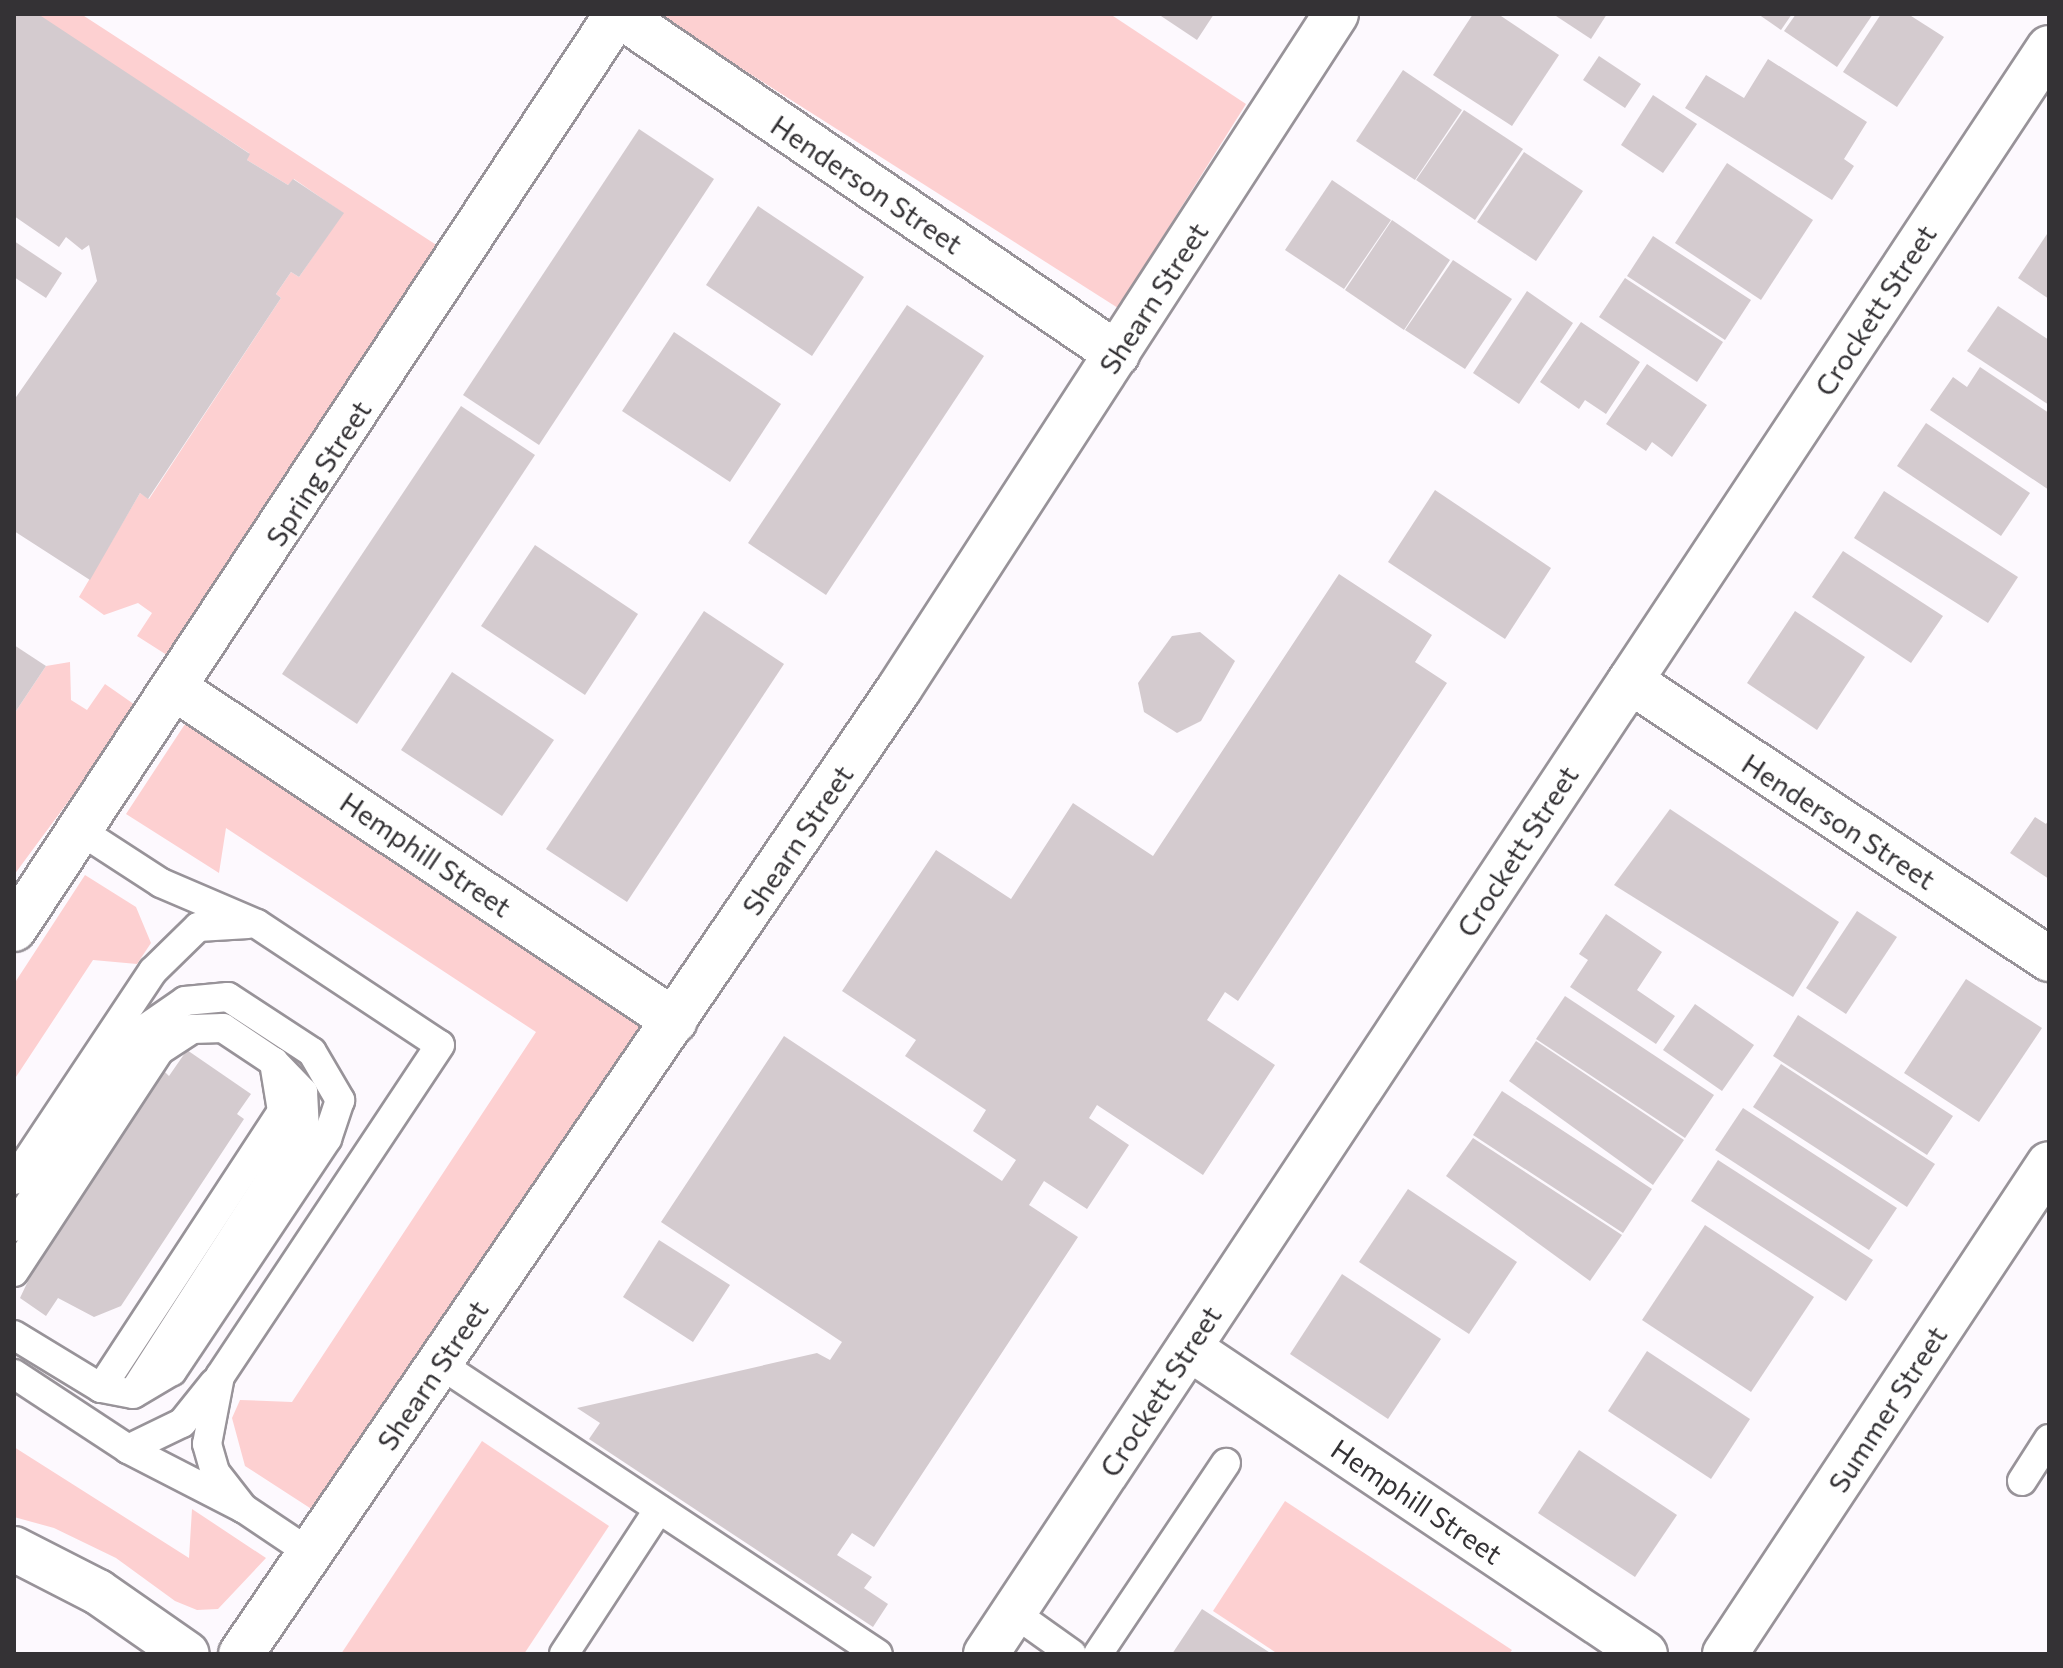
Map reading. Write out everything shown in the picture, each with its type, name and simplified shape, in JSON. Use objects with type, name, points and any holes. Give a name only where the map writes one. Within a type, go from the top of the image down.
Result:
[{"type":"street","name":"Henderson Street","points":[[618,14],[1117,354]]},
{"type":"street","name":"Spring Street","points":[[14,929],[176,689],[618,14]]},
{"type":"street","name":"Shearn Street","points":[[241,1654],[675,1021],[1117,354],[1336,14]]},
{"type":"street","name":"Crockett Street","points":[[986,1654],[2049,48]]},
{"type":"street","name":"Henderson Street","points":[[1630,681],[2049,959]]},
{"type":"street","name":"Hemphill Street","points":[[176,689],[675,1021]]},
{"type":"street","name":"Summer Street","points":[[1725,1654],[2049,1164]]},
{"type":"street","name":"Hemphill Street","points":[[1189,1348],[1645,1654]]},
{"type":"street","points":[[14,1549],[98,1592],[187,1654]]},
{"type":"lane","points":[[81,831],[161,883],[257,924],[440,1045],[220,1376],[182,1423],[128,1449]]},
{"type":"lane","points":[[14,1180],[183,926],[161,883]]},
{"type":"lane","points":[[153,971],[198,927],[257,924]]},
{"type":"lane","points":[[14,1227],[143,1030],[185,1001],[228,997],[312,1052],[340,1100],[327,1139],[172,1371],[133,1394],[101,1388],[14,1335]]},
{"type":"lane","points":[[14,1272],[160,1050],[192,1029],[223,1028],[274,1062],[303,1092],[305,1125],[133,1394]]},
{"type":"lane","points":[[101,1388],[282,1111],[274,1062]]},
{"type":"lane","points":[[440,1364],[878,1654]]},
{"type":"lane","points":[[14,1374],[128,1449],[243,1508],[310,1553]]},
{"type":"lane","points":[[220,1376],[207,1444],[215,1472],[243,1508]]},
{"type":"lane","points":[[2022,1481],[2049,1439]]},
{"type":"lane","points":[[1098,1654],[1226,1463]]},
{"type":"lane","points":[[564,1654],[659,1509]]},
{"type":"lane","points":[[1013,1612],[1072,1654]]},
{"type":"shaded area","points":[[35,14],[81,14],[438,246],[170,657],[137,636],[152,613],[138,603],[104,615],[79,597],[140,493],[149,499],[281,298],[276,294],[291,272],[299,277],[343,213],[294,179],[288,185],[247,160],[249,153]]},
{"type":"shaded area","points":[[656,14],[1110,14],[1246,104],[1118,308]]},
{"type":"shaded area","points":[[70,662],[71,700],[87,710],[105,684],[138,707],[14,875],[14,714],[46,666]]},
{"type":"shaded area","points":[[187,721],[643,1023],[313,1510],[245,1466],[232,1418],[240,1400],[292,1402],[536,1032],[226,828],[219,873],[126,814]]},
{"type":"shaded area","points":[[85,875],[136,907],[151,943],[137,964],[93,960],[14,1080],[14,984]]},
{"type":"shaded area","points":[[482,1441],[609,1526],[524,1654],[341,1654]]},
{"type":"shaded area","points":[[14,1447],[189,1558],[192,1509],[266,1558],[218,1609],[197,1610],[175,1601],[116,1558],[54,1528],[14,1517]]},
{"type":"shaded area","points":[[1285,1501],[1512,1650],[1509,1654],[1278,1654],[1213,1611]]},
{"type":"building","points":[[14,14],[38,14],[250,154],[247,160],[288,185],[293,179],[344,213],[299,277],[291,272],[276,294],[281,298],[148,499],[140,493],[90,580],[14,531],[14,400],[97,281],[89,245],[82,250],[66,237],[59,247],[14,216]]},
{"type":"building","points":[[1158,14],[1214,14],[1197,40]]},
{"type":"building","points":[[1473,14],[1498,14],[1559,55],[1512,126],[1433,75]]},
{"type":"building","points":[[1553,14],[1607,14],[1591,39]]},
{"type":"building","points":[[1758,14],[1792,14],[1781,30]]},
{"type":"building","points":[[1796,14],[1873,14],[1837,67],[1784,31]]},
{"type":"building","points":[[1881,14],[1908,14],[1944,37],[1897,107],[1843,72]]},
{"type":"building","points":[[1599,56],[1641,84],[1625,108],[1583,80]]},
{"type":"building","points":[[1768,59],[1867,122],[1844,159],[1854,166],[1832,200],[1685,108],[1706,75],[1744,98]]},
{"type":"building","points":[[1403,70],[1462,110],[1415,180],[1356,141]]},
{"type":"building","points":[[1653,95],[1697,124],[1663,173],[1621,145]]},
{"type":"building","points":[[1464,110],[1523,149],[1475,220],[1416,180]]},
{"type":"building","points":[[639,129],[714,179],[539,445],[463,395]]},
{"type":"building","points":[[1524,152],[1583,191],[1536,261],[1477,222]]},
{"type":"building","points":[[1727,163],[1813,220],[1761,300],[1675,243]]},
{"type":"building","points":[[1332,180],[1391,220],[1344,289],[1285,250]]},
{"type":"building","points":[[758,206],[864,277],[812,356],[706,285]]},
{"type":"building","points":[[1392,220],[1450,260],[1404,330],[1345,290]]},
{"type":"building","points":[[2049,231],[2049,299],[2018,278]]},
{"type":"building","points":[[1653,236],[1751,300],[1725,340],[1627,276]]},
{"type":"building","points":[[14,241],[62,273],[46,298],[14,277]]},
{"type":"building","points":[[1453,260],[1512,299],[1465,369],[1405,330]]},
{"type":"building","points":[[1625,278],[1723,342],[1697,382],[1599,317]]},
{"type":"building","points":[[1527,291],[1573,323],[1519,404],[1473,373]]},
{"type":"building","points":[[907,305],[984,356],[826,595],[748,543]]},
{"type":"building","points":[[1998,306],[2049,340],[2049,405],[1967,351]]},
{"type":"building","points":[[1581,322],[1640,362],[1606,414],[1585,400],[1579,409],[1540,382]]},
{"type":"building","points":[[674,332],[781,404],[730,482],[622,411]]},
{"type":"building","points":[[1647,364],[1707,405],[1672,457],[1652,442],[1646,451],[1606,424]]},
{"type":"building","points":[[1980,367],[2049,413],[2049,490],[1930,410],[1953,377],[1967,387]]},
{"type":"building","points":[[461,406],[535,455],[357,724],[282,674]]},
{"type":"building","points":[[1926,423],[2030,493],[2001,536],[1897,466]]},
{"type":"building","points":[[1435,490],[1551,568],[1505,639],[1388,562]]},
{"type":"building","points":[[1884,491],[2018,577],[1988,623],[1854,538]]},
{"type":"building","points":[[535,545],[638,614],[585,695],[481,626]]},
{"type":"building","points":[[1843,551],[1943,616],[1911,663],[1812,597]]},
{"type":"building","points":[[1339,574],[1432,635],[1415,662],[1447,683],[1238,1001],[1225,992],[1207,1020],[1275,1065],[1203,1175],[1097,1105],[1089,1118],[1129,1145],[1087,1209],[1044,1181],[1029,1205],[1078,1237],[874,1547],[852,1533],[837,1555],[872,1577],[864,1588],[888,1604],[873,1627],[589,1439],[600,1423],[577,1408],[817,1353],[830,1360],[842,1342],[661,1222],[784,1036],[1002,1181],[1016,1160],[973,1131],[986,1110],[905,1056],[916,1040],[842,991],[936,850],[1011,899],[1073,803],[1153,856]]},
{"type":"building","points":[[704,611],[784,664],[627,902],[546,849]]},
{"type":"building","points":[[1795,611],[1865,657],[1817,730],[1747,683]]},
{"type":"building","points":[[1200,632],[1235,661],[1201,721],[1177,733],[1144,712],[1138,683],[1172,636]]},
{"type":"building","points":[[14,645],[46,666],[14,714]]},
{"type":"building","points":[[452,672],[554,740],[502,816],[401,750]]},
{"type":"building","points":[[1670,809],[1839,922],[1793,997],[1614,885]]},
{"type":"building","points":[[2035,817],[2046,824],[2049,819],[2049,879],[2010,853]]},
{"type":"building","points":[[1857,911],[1897,937],[1846,1014],[1806,988]]},
{"type":"building","points":[[1606,914],[1662,952],[1637,990],[1675,1016],[1656,1044],[1570,987],[1588,960],[1579,954]]},
{"type":"building","points":[[1966,979],[2042,1028],[1979,1122],[1904,1073]]},
{"type":"building","points":[[1565,996],[1714,1095],[1685,1138],[1536,1039]]},
{"type":"building","points":[[1695,1004],[1754,1045],[1722,1091],[1663,1050]]},
{"type":"building","points":[[1798,1015],[1953,1116],[1927,1155],[1773,1056]]},
{"type":"building","points":[[1536,1041],[1684,1140],[1653,1185],[1509,1081]]},
{"type":"building","points":[[187,1050],[251,1094],[237,1114],[244,1119],[121,1306],[94,1317],[58,1298],[46,1316],[20,1298],[36,1264],[164,1071],[169,1076]]},
{"type":"building","points":[[1781,1064],[1935,1164],[1907,1207],[1753,1107]]},
{"type":"building","points":[[1502,1091],[1652,1189],[1623,1233],[1473,1135]]},
{"type":"building","points":[[1743,1108],[1897,1208],[1869,1250],[1715,1150]]},
{"type":"building","points":[[1473,1138],[1622,1235],[1590,1281],[1446,1176]]},
{"type":"building","points":[[1718,1160],[1873,1260],[1846,1301],[1691,1201]]},
{"type":"building","points":[[1408,1189],[1517,1262],[1469,1334],[1359,1262]]},
{"type":"building","points":[[1705,1225],[1814,1297],[1751,1392],[1642,1320]]},
{"type":"building","points":[[659,1240],[730,1285],[693,1342],[623,1297]]},
{"type":"building","points":[[1342,1274],[1441,1339],[1388,1419],[1290,1354]]},
{"type":"building","points":[[1647,1351],[1750,1419],[1711,1479],[1608,1411]]},
{"type":"building","points":[[1579,1450],[1677,1515],[1635,1577],[1538,1513]]},
{"type":"building","points":[[1202,1609],[1272,1654],[1172,1654]]}]
